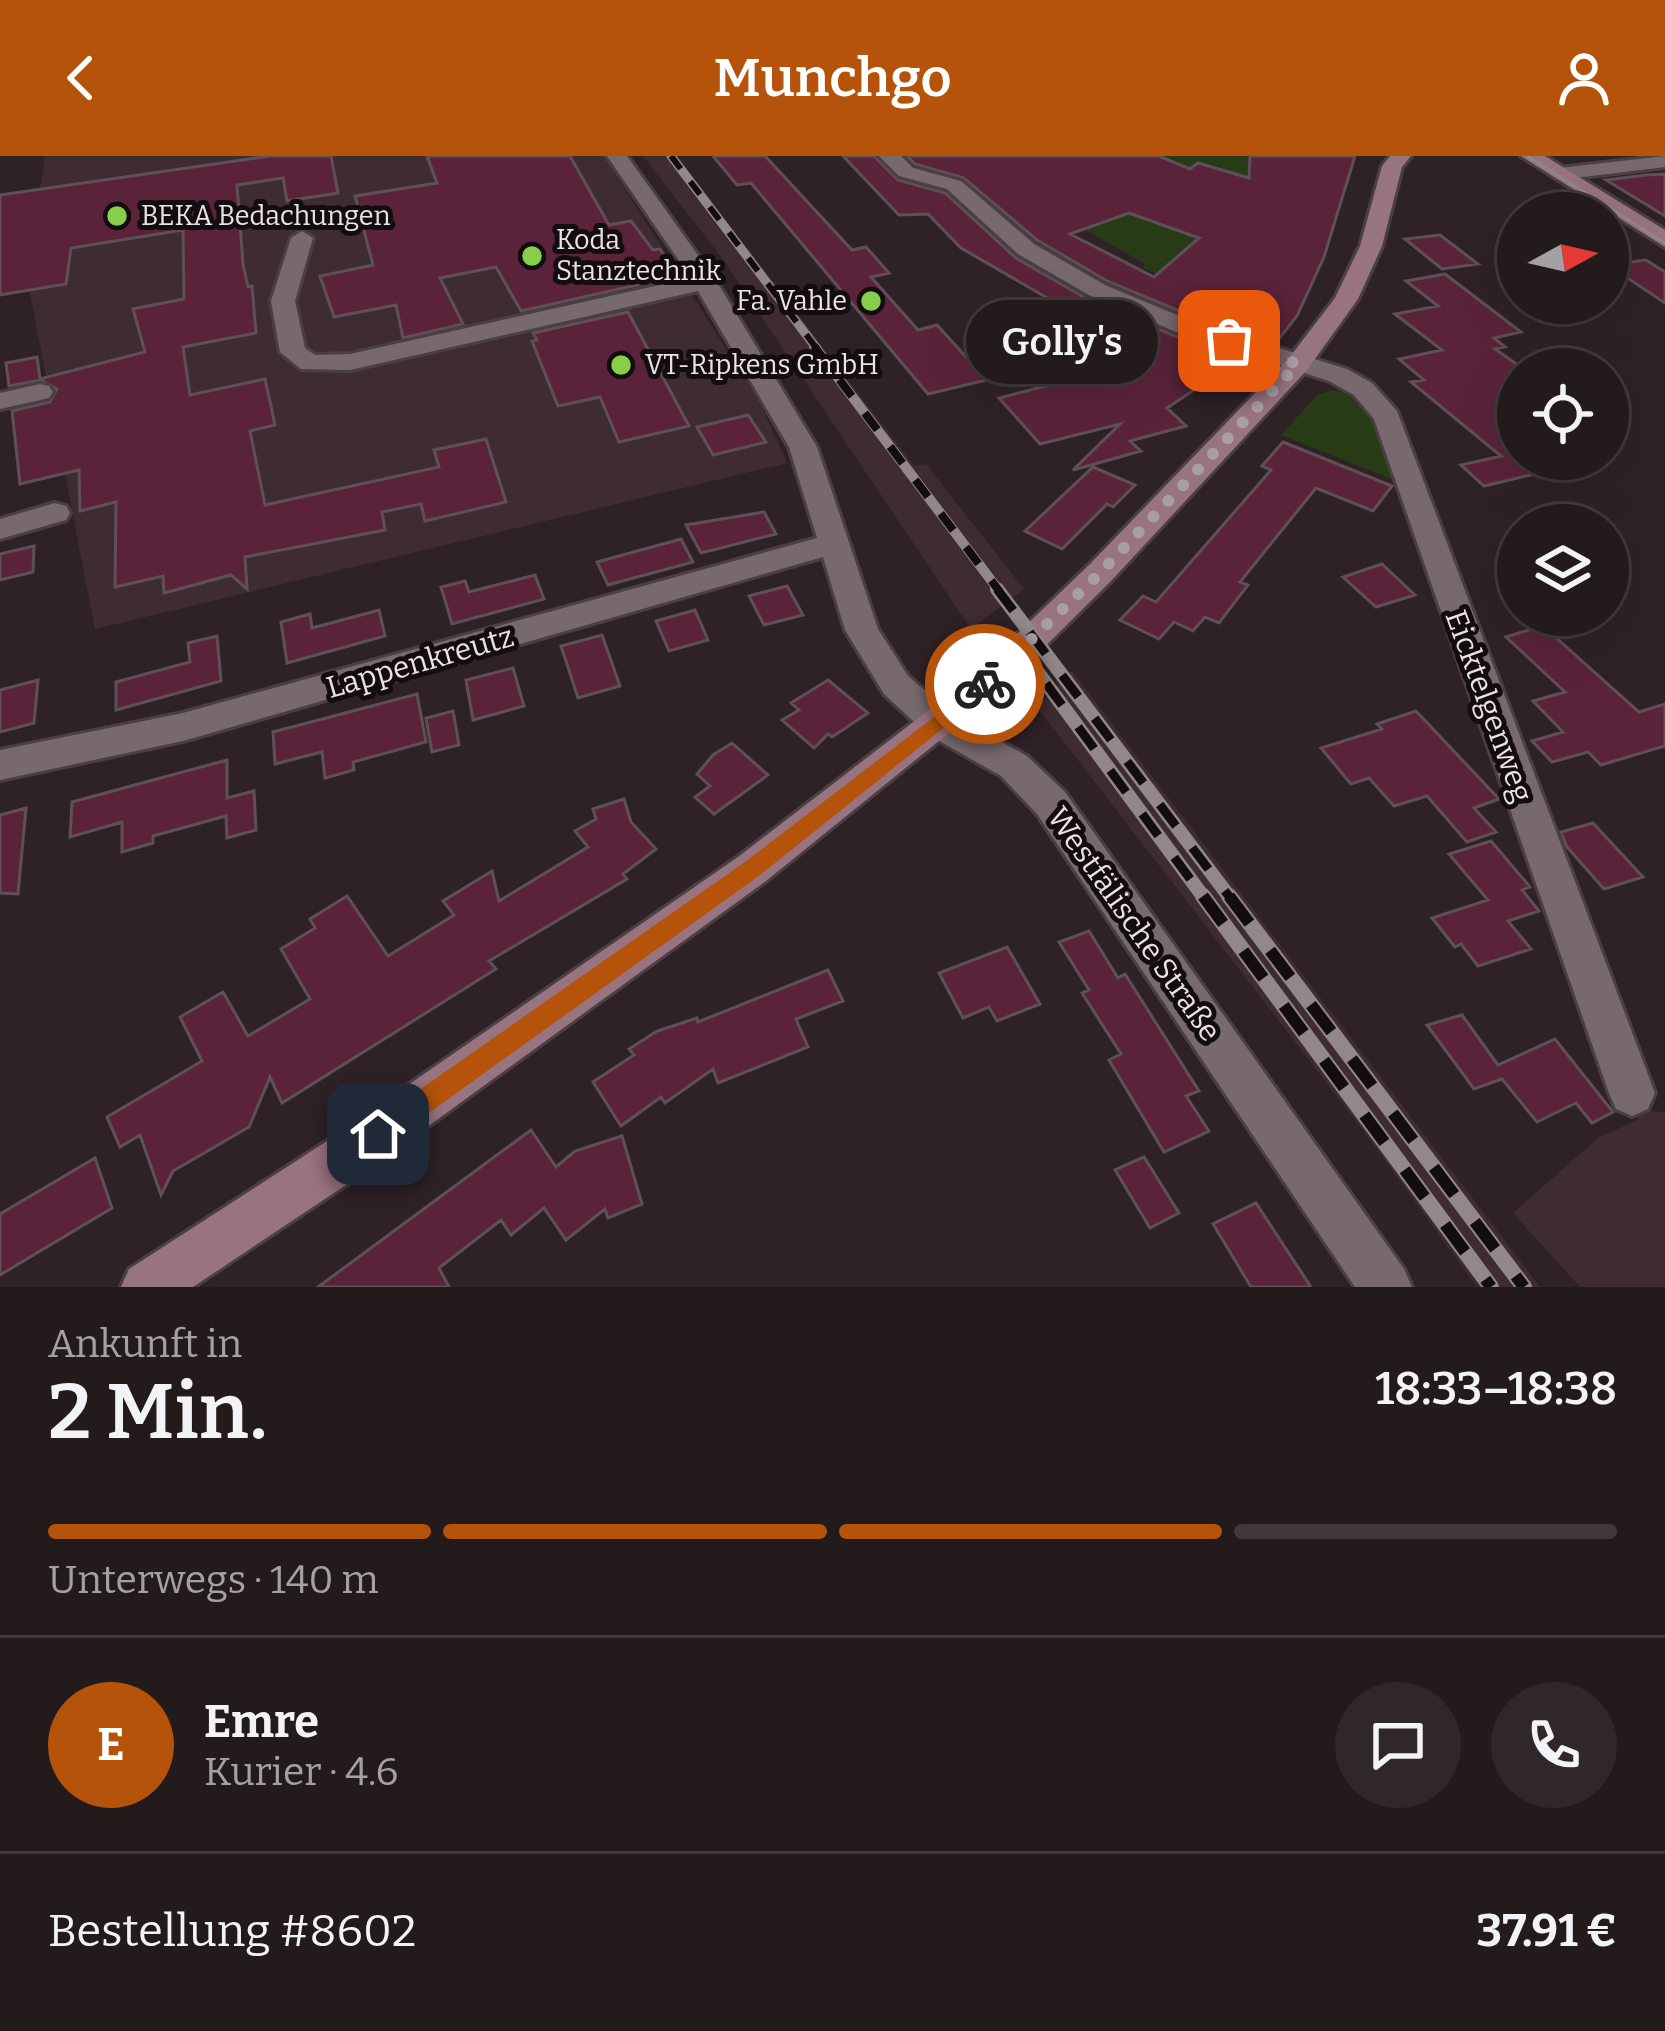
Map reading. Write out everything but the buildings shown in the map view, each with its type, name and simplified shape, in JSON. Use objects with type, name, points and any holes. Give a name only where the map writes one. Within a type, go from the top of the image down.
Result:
[{"type":"main road","points":[[147,1287],[344,1158],[616,966],[752,869],[940,724],[1100,573],[1298,364],[1346,299],[1370,246],[1392,166],[1401,156]]},
{"type":"main road","points":[[1531,156],[1665,240]]},
{"type":"main road","points":[[1384,192],[1410,166],[1427,157]]},
{"type":"street","name":"Westfälische Straße","points":[[617,156],[705,282],[803,447],[870,643],[896,685],[940,724],[1014,766],[1051,802],[1385,1287]]},
{"type":"street","points":[[889,156],[906,172],[954,185]]},
{"type":"street","name":"Eicktelgenweg","points":[[924,156],[1026,249],[1097,290],[1185,327],[1338,375],[1363,389],[1387,417],[1632,1093]]},
{"type":"street","points":[[1559,174],[1665,161]]},
{"type":"street","points":[[302,238],[283,301],[293,352],[310,363],[350,362],[705,282]]},
{"type":"street","points":[[0,401],[40,392]]},
{"type":"street","points":[[0,529],[55,513]]},
{"type":"street","name":"Lappenkreutz","points":[[0,765],[292,698],[835,543]]},
{"type":"shaded area","points":[[45,156],[604,156],[759,401],[787,463],[95,629],[30,293],[28,269]]},
{"type":"shaded area","points":[[643,156],[677,156],[914,466],[926,464],[1024,589],[971,629],[722,258]]},
{"type":"shaded area","points":[[1072,671],[1540,1287],[1477,1287],[1363,1130],[1037,707]]},
{"type":"shaded area","points":[[1639,1110],[1665,1112],[1665,1287],[1580,1287],[1513,1213],[1598,1138],[1637,1120]]},
{"type":"green space","points":[[1094,156],[1246,156],[1304,174],[1212,297],[1143,268],[1145,264],[1075,224]]},
{"type":"green space","points":[[1333,390],[1348,394],[1369,412],[1396,481],[1281,435],[1317,395]]},
{"type":"tram line","points":[[1527,156],[1665,243]]},
{"type":"railway","points":[[671,156],[817,349]]},
{"type":"railway","points":[[814,346],[1000,592]]},
{"type":"railway","points":[[997,589],[1231,899]]},
{"type":"railway","points":[[1014,640],[1205,899]]},
{"type":"railway","points":[[1203,896],[1491,1287]]},
{"type":"railway","points":[[1229,896],[1524,1287]]},
{"type":"way so far","points":[[985,684],[1100,573],[1298,364],[1229,341]]},
{"type":"place","name":"BEKA Bedachungen","points":[[117,216]]},
{"type":"place","name":"Koda Stanztechnik","points":[[532,256]]},
{"type":"place","name":"Fa. Vahle","points":[[871,301]]},
{"type":"place","name":"Golly's","points":[[1229,341]]},
{"type":"place","name":"VT-Ripkens GmbH","points":[[621,365]]},
{"type":"route","points":[[378,1134],[752,869],[985,684]]}]
